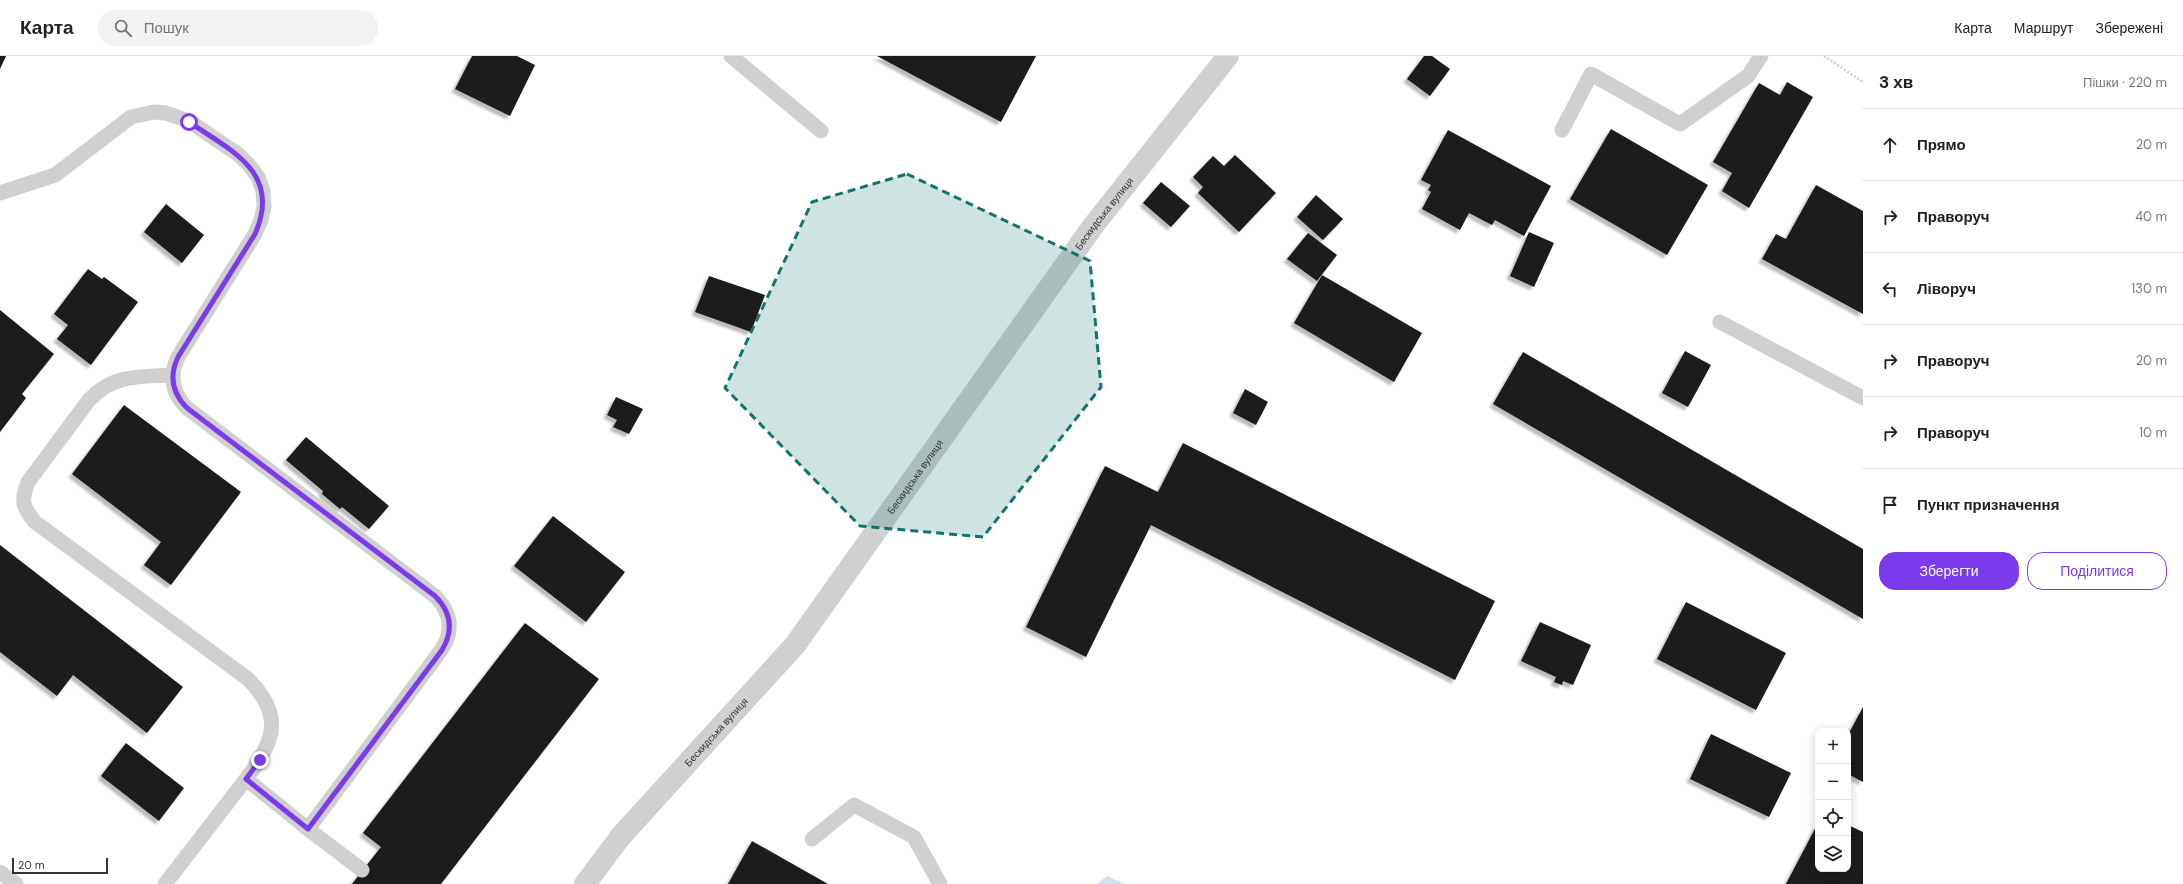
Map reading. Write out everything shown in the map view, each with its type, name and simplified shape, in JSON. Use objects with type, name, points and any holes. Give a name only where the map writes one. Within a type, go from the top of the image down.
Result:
[{"type":"street","name":"Бескидська вулиця","points":[[585,884],[621,836],[795,645],[1093,226],[1228,56]]},
{"type":"lane","points":[[731,56],[821,131]]},
{"type":"lane","points":[[1562,130],[1591,74],[1680,124],[1748,76],[1761,56]]},
{"type":"lane","points":[[0,193],[55,175],[131,117],[154,112],[166,113],[189,122],[239,155],[258,177],[263,191],[264,206],[261,220],[255,234],[178,357],[172,375],[176,393],[187,408],[435,596],[447,612],[450,631],[442,650],[308,829]]},
{"type":"lane","points":[[1720,322],[1863,398]]},
{"type":"lane","points":[[165,884],[246,779],[268,746],[272,732],[271,716],[267,702],[259,689],[248,679],[35,522],[25,510],[23,496],[28,482],[89,400],[100,388],[115,380],[132,377],[172,375]]},
{"type":"lane","points":[[246,779],[362,870]]},
{"type":"lane","points":[[812,839],[854,805],[914,837],[940,884]]},
{"type":"lane","points":[[0,872],[16,884]]},
{"type":"path","points":[[1824,56],[1863,82]]},
{"type":"highlighted area","points":[[907,174],[1090,261],[1101,387],[983,537],[860,526],[725,388],[812,202]]},
{"type":"water","points":[[1107,876],[1125,884],[1097,884]]},
{"type":"building","points":[[0,56],[6,56],[0,69]]},
{"type":"building","points":[[472,56],[517,56],[535,65],[510,116],[455,89]]},
{"type":"building","points":[[877,56],[1036,56],[1001,122]]},
{"type":"building","points":[[1424,56],[1432,56],[1450,69],[1430,96],[1407,79]]},
{"type":"building","points":[[1787,82],[1813,97],[1749,208],[1722,191],[1732,173],[1713,162],[1759,83],[1780,95]]},
{"type":"building","points":[[1611,129],[1708,185],[1667,255],[1570,199]]},
{"type":"building","points":[[1448,130],[1551,186],[1524,236],[1495,220],[1492,225],[1469,213],[1460,230],[1422,209],[1431,192],[1428,190],[1431,185],[1421,180]]},
{"type":"building","points":[[1235,155],[1276,193],[1239,232],[1198,193],[1203,187],[1193,177],[1213,156],[1224,166]]},
{"type":"building","points":[[1161,182],[1190,206],[1171,227],[1143,203]]},
{"type":"building","points":[[1816,185],[1863,211],[1863,314],[1762,259],[1776,234],[1786,239]]},
{"type":"building","points":[[1316,195],[1343,219],[1323,240],[1297,217]]},
{"type":"building","points":[[166,204],[204,235],[182,263],[144,232]]},
{"type":"building","points":[[1529,232],[1554,243],[1534,287],[1510,276]]},
{"type":"building","points":[[1308,233],[1337,255],[1317,281],[1287,259]]},
{"type":"building","points":[[88,269],[102,279],[104,277],[138,302],[91,365],[57,339],[68,325],[54,314]]},
{"type":"building","points":[[1322,275],[1422,333],[1394,382],[1294,323]]},
{"type":"building","points":[[709,276],[765,295],[751,332],[695,312]]},
{"type":"building","points":[[0,310],[54,354],[22,394],[26,398],[0,432]]},
{"type":"building","points":[[1685,351],[1711,365],[1688,407],[1662,393]]},
{"type":"building","points":[[1523,352],[1863,549],[1863,619],[1493,404]]},
{"type":"building","points":[[1245,389],[1268,402],[1256,425],[1233,413]]},
{"type":"building","points":[[616,397],[643,409],[629,434],[613,427],[617,420],[607,415]]},
{"type":"building","points":[[124,405],[241,492],[171,585],[144,565],[161,542],[72,474]]},
{"type":"building","points":[[306,437],[389,506],[369,529],[342,507],[340,509],[322,494],[323,491],[286,460]]},
{"type":"building","points":[[1183,443],[1495,601],[1455,680],[1151,525],[1086,657],[1026,627],[1105,466],[1158,492]]},
{"type":"building","points":[[553,516],[625,572],[586,622],[514,566]]},
{"type":"building","points":[[0,545],[183,687],[147,733],[73,675],[57,696],[0,652]]},
{"type":"building","points":[[1686,602],[1786,653],[1756,710],[1657,659]]},
{"type":"building","points":[[1540,622],[1591,645],[1573,685],[1563,681],[1562,685],[1554,682],[1556,677],[1521,661]]},
{"type":"building","points":[[525,623],[599,679],[441,884],[352,884],[381,847],[363,833]]},
{"type":"building","points":[[1863,707],[1863,782],[1851,776],[1851,729]]},
{"type":"building","points":[[1711,734],[1791,773],[1769,817],[1690,779]]},
{"type":"building","points":[[126,743],[184,788],[159,821],[101,776]]},
{"type":"building","points":[[1851,826],[1863,832],[1863,884],[1786,884],[1815,829],[1815,872],[1851,872]]},
{"type":"building","points":[[752,841],[828,884],[728,884]]},
{"type":"route","points":[[189,122],[239,155],[249,165],[258,177],[263,191],[264,206],[261,220],[255,234],[178,357],[174,366],[172,375],[173,384],[180,401],[187,408],[435,596],[442,603],[450,621],[448,641],[442,650],[308,829],[246,779],[260,760]]}]
